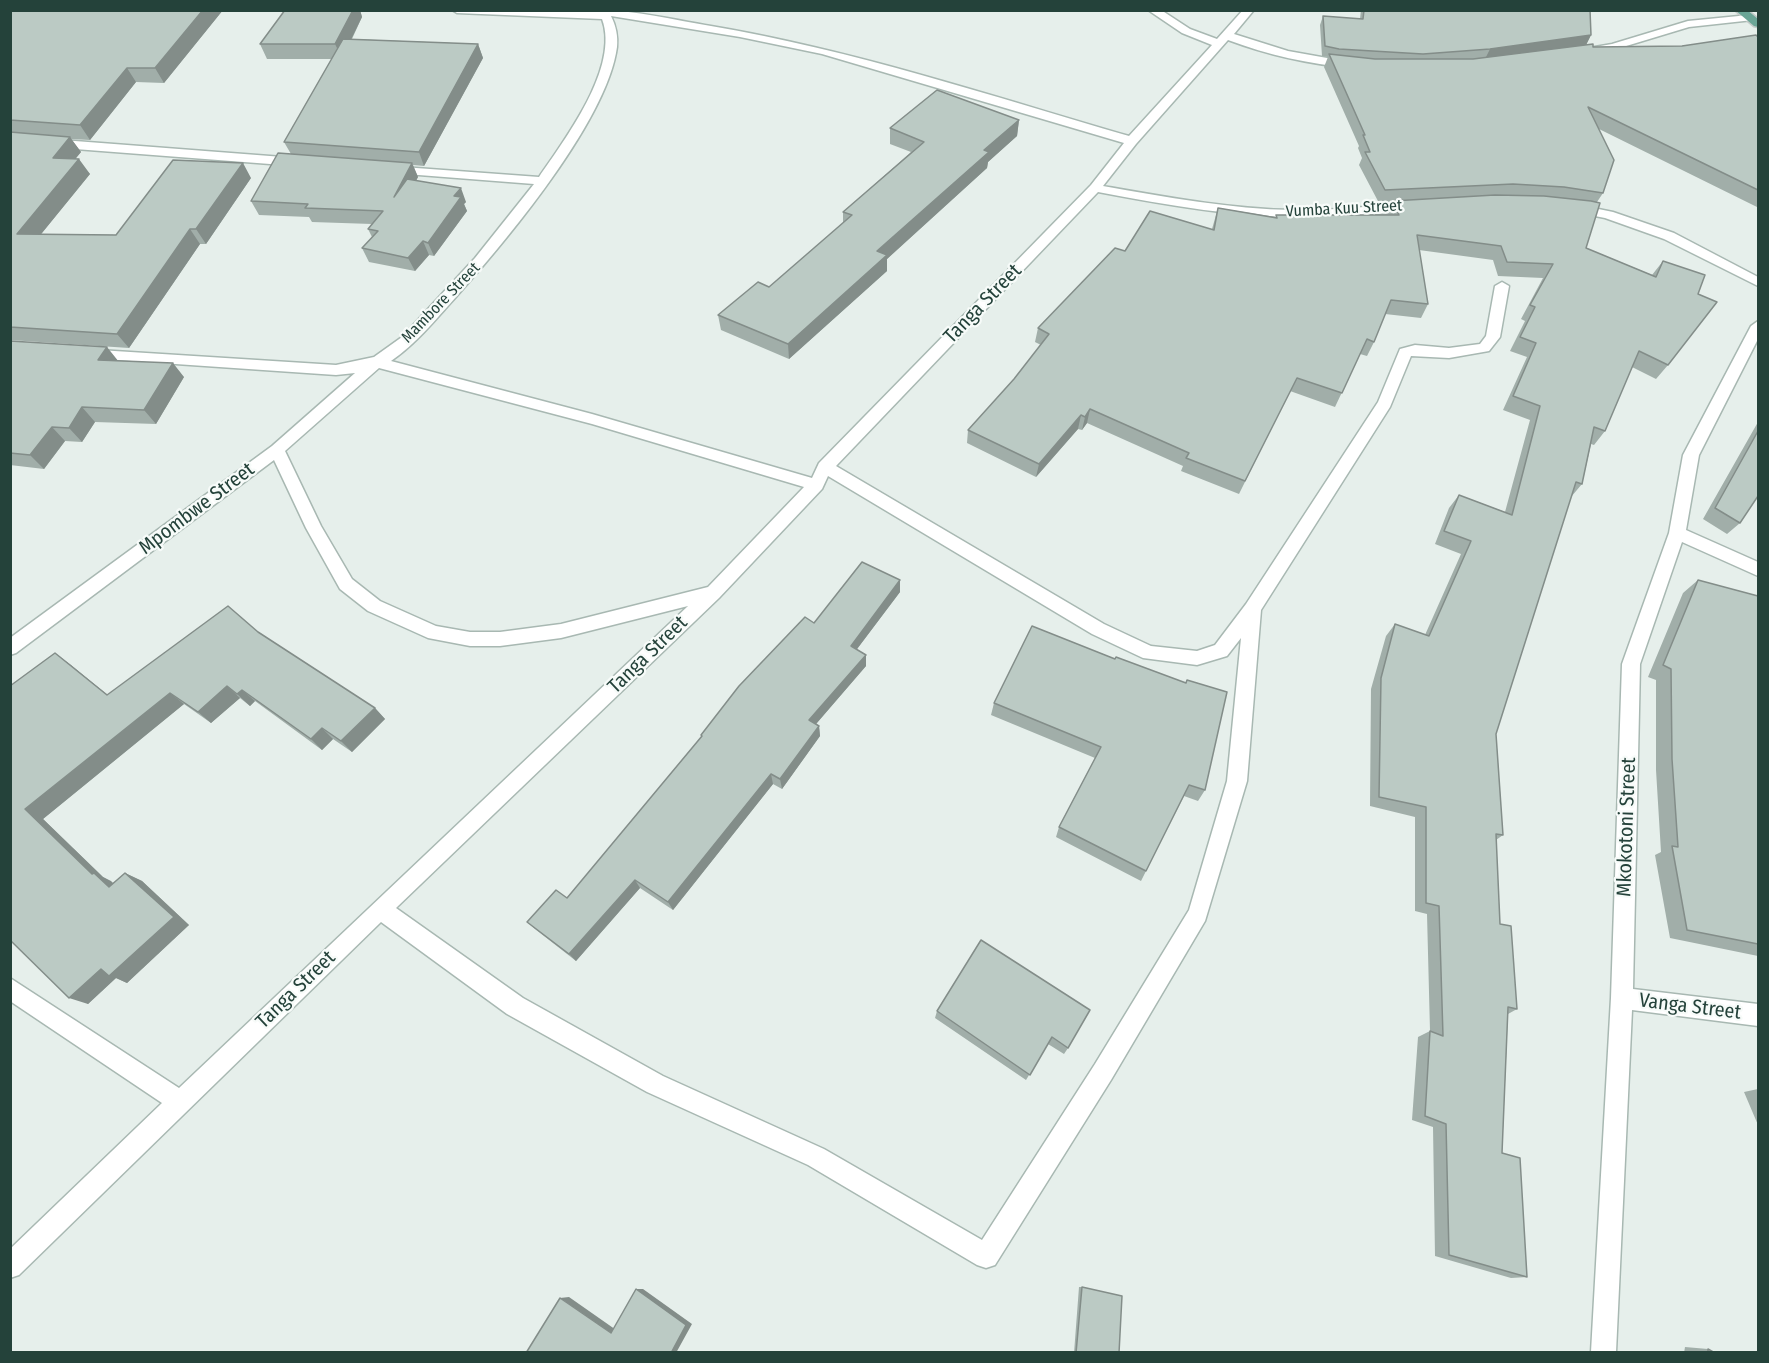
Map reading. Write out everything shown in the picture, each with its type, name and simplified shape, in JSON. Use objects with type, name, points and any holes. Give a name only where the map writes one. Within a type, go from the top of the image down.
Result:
[{"type":"street","points":[[457,10],[604,12],[740,34],[824,51],[1132,141]]},
{"type":"street","points":[[1153,10],[1186,31],[1298,57],[1367,66]]},
{"type":"street","name":"Tanga Street","points":[[10,1266],[380,909],[713,593],[816,485],[825,467],[1095,188],[1132,141],[1249,10]]},
{"type":"street","name":"Mambore Street","points":[[69,351],[336,370],[363,366],[391,354],[436,310],[483,258],[543,181],[595,95],[612,48],[612,28],[604,12]]},
{"type":"street","points":[[1578,52],[1613,47],[1688,24],[1749,17]]},
{"type":"street","points":[[10,140],[309,163]]},
{"type":"street","points":[[380,168],[543,181]]},
{"type":"street","name":"Vumba Kuu Street","points":[[1095,188],[1184,204],[1256,212],[1320,214],[1426,205]]},
{"type":"street","points":[[1561,206],[1608,215],[1670,236],[1758,282]]},
{"type":"street","points":[[825,467],[1098,629],[1149,653],[1197,658],[1221,651],[1252,609],[1385,403],[1405,353],[1414,350],[1458,352],[1484,348],[1493,337],[1502,285]]},
{"type":"street","name":"Mkokotoni Street","points":[[1603,1353],[1622,998],[1631,664],[1677,533],[1691,455],[1758,326]]},
{"type":"street","points":[[376,362],[592,419],[816,485]]},
{"type":"street","name":"Mpombwe Street","points":[[10,648],[277,450],[376,362]]},
{"type":"street","points":[[277,450],[314,528],[346,584],[374,606],[434,633],[470,639],[500,639],[561,631],[713,593]]},
{"type":"street","points":[[1677,533],[1758,569]]},
{"type":"street","points":[[380,909],[515,1006],[655,1083],[816,1157],[986,1256],[1103,1072],[1198,914],[1237,781],[1252,609]]},
{"type":"street","points":[[10,988],[180,1102]]},
{"type":"street","name":"Vanga Street","points":[[1622,998],[1758,1015]]},
{"type":"building","points":[[10,10],[203,10],[155,68],[127,68],[80,125],[10,120]]},
{"type":"building","points":[[285,10],[353,10],[335,44],[260,44]]},
{"type":"building","points":[[1364,10],[1590,10],[1591,35],[1490,49],[1423,54],[1339,49],[1325,46],[1323,16],[1363,19]]},
{"type":"building","points":[[1756,35],[1758,37],[1758,190],[1588,107],[1614,160],[1603,193],[1564,187],[1513,184],[1385,190],[1365,152],[1370,152],[1363,135],[1365,135],[1329,54],[1375,59],[1473,59],[1593,44],[1593,47],[1682,46]]},
{"type":"building","points":[[343,39],[478,44],[419,152],[284,142]]},
{"type":"building","points":[[937,90],[1019,120],[984,150],[989,152],[877,251],[887,255],[788,344],[718,315],[758,282],[769,287],[852,215],[843,212],[924,142],[890,128]]},
{"type":"building","points":[[10,132],[70,137],[53,158],[79,159],[17,234],[116,235],[173,160],[243,163],[196,229],[190,229],[117,334],[10,327]]},
{"type":"building","points":[[278,153],[412,163],[394,197],[407,179],[461,188],[454,196],[461,197],[428,243],[423,241],[408,258],[362,248],[378,231],[368,229],[383,211],[305,208],[308,204],[251,201]]},
{"type":"building","points":[[1495,195],[1544,196],[1600,203],[1586,248],[1656,277],[1663,261],[1705,275],[1698,294],[1717,302],[1668,365],[1639,351],[1605,431],[1594,427],[1582,484],[1576,482],[1496,734],[1503,835],[1496,834],[1500,924],[1511,926],[1517,1009],[1508,1007],[1502,1153],[1520,1158],[1527,1277],[1449,1255],[1446,1124],[1425,1116],[1430,1031],[1443,1036],[1439,906],[1426,903],[1426,807],[1379,797],[1381,678],[1395,624],[1429,636],[1471,541],[1444,531],[1459,495],[1512,515],[1540,406],[1513,396],[1536,343],[1520,337],[1535,307],[1530,305],[1553,264],[1507,262],[1501,246],[1417,235],[1428,304],[1391,300],[1374,342],[1367,339],[1342,393],[1297,378],[1245,481],[1186,458],[1189,453],[1090,409],[1085,417],[1081,415],[1039,464],[968,430],[1014,379],[1049,334],[1038,328],[1115,248],[1125,251],[1150,211],[1214,230],[1218,208],[1277,218],[1276,215],[1399,215],[1392,201]]},
{"type":"building","points":[[10,341],[107,347],[98,360],[173,363],[144,410],[82,407],[69,428],[52,427],[30,455],[10,453]]},
{"type":"building","points":[[1758,431],[1758,496],[1740,523],[1715,508]]},
{"type":"building","points":[[862,562],[900,580],[851,646],[866,655],[809,720],[819,726],[780,779],[771,774],[668,902],[635,880],[569,954],[527,922],[556,890],[567,898],[702,736],[739,686],[805,617],[814,623]]},
{"type":"building","points":[[1698,580],[1758,596],[1758,944],[1687,930],[1672,846],[1678,847],[1672,759],[1671,669],[1663,665]]},
{"type":"building","points":[[228,606],[258,632],[375,708],[341,741],[322,728],[311,739],[242,690],[237,694],[227,686],[198,712],[170,693],[25,809],[92,874],[94,873],[109,887],[125,873],[174,917],[109,976],[101,969],[69,998],[10,940],[10,686],[55,653],[107,695]]},
{"type":"building","points":[[1032,626],[1115,659],[1116,657],[1186,683],[1187,680],[1227,692],[1205,790],[1189,785],[1146,871],[1059,827],[1101,747],[994,703]]},
{"type":"building","points":[[981,940],[1090,1010],[1068,1048],[1052,1037],[1030,1075],[937,1011]]},
{"type":"building","points":[[1082,1287],[1122,1296],[1119,1353],[1076,1353]]},
{"type":"building","points":[[636,1289],[686,1325],[671,1353],[526,1353],[560,1298],[611,1333]]}]
